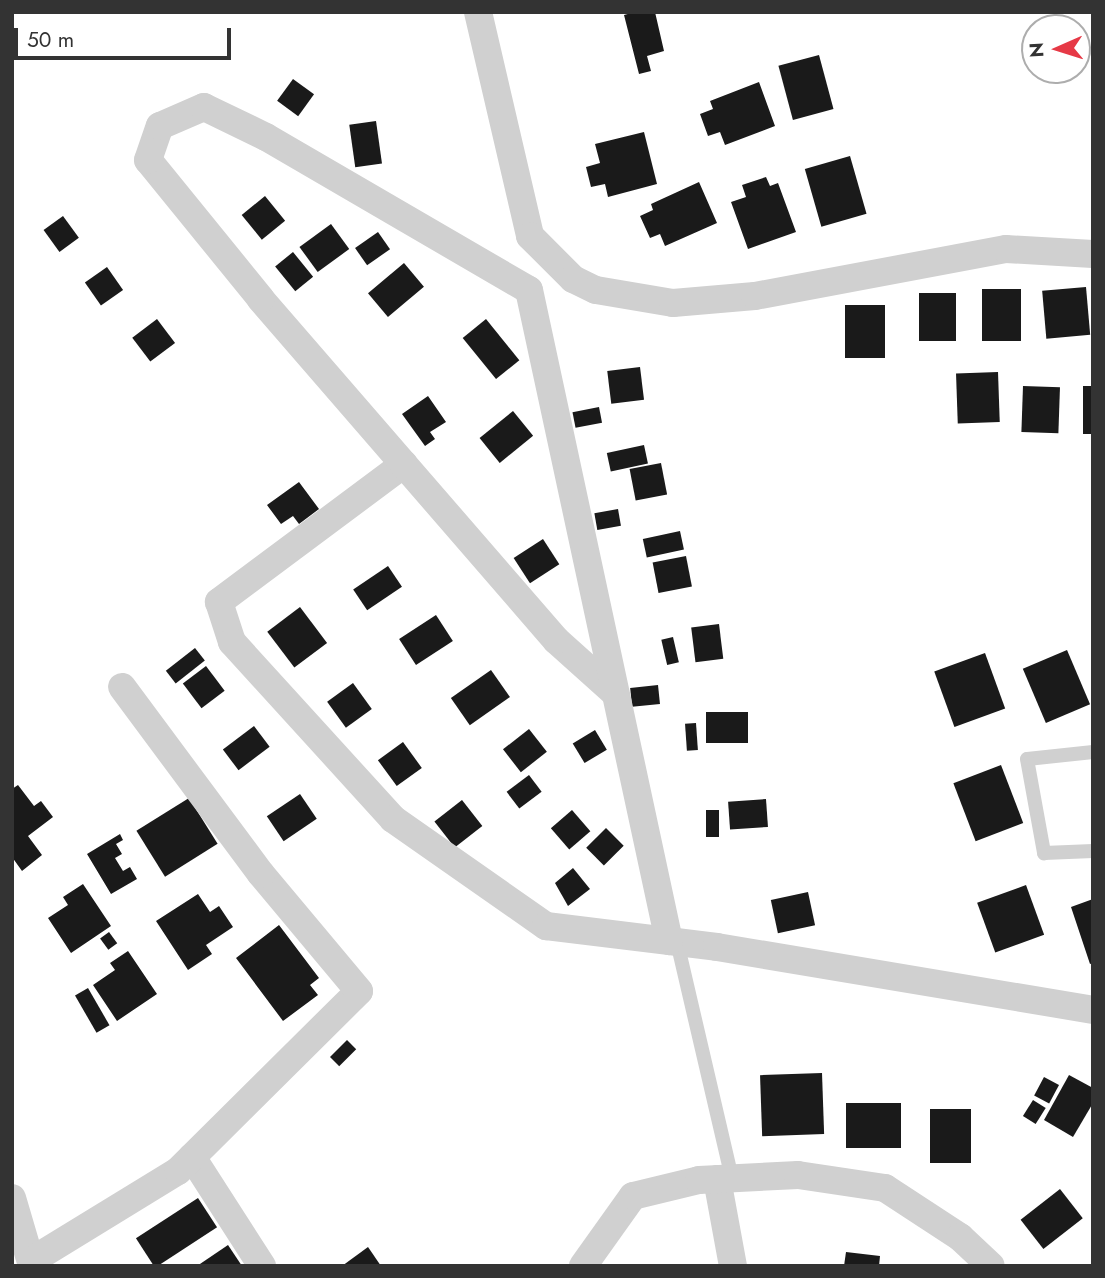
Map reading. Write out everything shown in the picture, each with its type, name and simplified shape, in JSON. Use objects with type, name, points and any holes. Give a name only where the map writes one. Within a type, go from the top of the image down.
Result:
[{"type":"street","points":[[478,12],[530,236],[573,279],[596,290],[673,303],[755,296],[1006,249],[1093,254]]},
{"type":"street","points":[[614,693],[556,640],[148,160],[160,126],[204,107],[266,137],[529,290],[614,693],[673,941]]},
{"type":"street","points":[[404,464],[219,602],[232,642],[393,819],[546,926],[673,941],[1093,1010]]},
{"type":"street","points":[[12,1198],[32,1263],[178,1171],[359,991],[261,874],[122,687]]},
{"type":"street","points":[[192,1157],[262,1266]]},
{"type":"street","points":[[583,1266],[633,1196],[724,1178],[798,1175],[885,1188],[960,1237],[991,1266]]},
{"type":"street","points":[[724,1178],[733,1266]]},
{"type":"lane","points":[[1093,752],[1027,759],[1044,853],[1093,851]]},
{"type":"lane","points":[[673,941],[724,1178]]},
{"type":"building","points":[[655,12],[664,51],[647,56],[651,71],[639,74],[624,15]]},
{"type":"building","points":[[819,55],[833,109],[793,120],[778,66]]},
{"type":"building","points":[[293,79],[314,94],[298,116],[277,101]]},
{"type":"building","points":[[759,82],[775,126],[725,145],[720,132],[708,136],[700,114],[713,109],[710,101]]},
{"type":"building","points":[[376,121],[382,164],[355,167],[349,125]]},
{"type":"building","points":[[644,132],[657,184],[608,197],[605,184],[591,187],[586,167],[600,163],[595,144]]},
{"type":"building","points":[[850,156],[867,214],[821,227],[805,169]]},
{"type":"building","points":[[766,177],[770,186],[778,183],[796,232],[748,249],[731,202],[746,197],[742,185]]},
{"type":"building","points":[[699,182],[717,223],[665,246],[660,234],[650,238],[640,216],[653,210],[651,204]]},
{"type":"building","points":[[265,196],[285,221],[262,240],[242,215]]},
{"type":"building","points":[[63,216],[79,238],[59,252],[44,230]]},
{"type":"building","points":[[331,224],[349,249],[318,272],[299,247]]},
{"type":"building","points":[[378,232],[390,249],[367,265],[355,248]]},
{"type":"building","points":[[293,252],[313,277],[295,291],[275,266]]},
{"type":"building","points":[[404,263],[424,287],[388,317],[368,293]]},
{"type":"building","points":[[107,267],[123,290],[101,305],[85,282]]},
{"type":"building","points":[[1086,287],[1090,335],[1046,339],[1042,291]]},
{"type":"building","points":[[982,289],[1021,289],[1021,341],[982,341]]},
{"type":"building","points":[[919,293],[956,293],[956,341],[919,341]]},
{"type":"building","points":[[845,305],[885,305],[885,358],[845,358]]},
{"type":"building","points":[[157,319],[175,343],[150,362],[132,338]]},
{"type":"building","points":[[486,319],[519,360],[496,379],[463,338]]},
{"type":"building","points":[[640,367],[644,400],[611,404],[607,371]]},
{"type":"building","points":[[998,372],[1000,422],[958,423],[956,373]]},
{"type":"building","points":[[1023,386],[1060,387],[1058,433],[1021,432]]},
{"type":"building","points":[[1083,386],[1093,386],[1093,434],[1083,434]]},
{"type":"building","points":[[428,396],[446,422],[430,432],[435,439],[425,446],[402,414]]},
{"type":"building","points":[[599,407],[602,423],[576,428],[572,412]]},
{"type":"building","points":[[513,411],[533,436],[500,463],[480,438]]},
{"type":"building","points":[[644,445],[648,464],[611,471],[607,453]]},
{"type":"building","points":[[661,463],[667,494],[636,501],[630,469]]},
{"type":"building","points":[[299,482],[319,509],[299,524],[293,516],[281,524],[267,505]]},
{"type":"building","points":[[618,509],[621,526],[597,530],[594,513]]},
{"type":"building","points":[[680,531],[684,550],[647,557],[643,539]]},
{"type":"building","points":[[543,539],[559,564],[530,583],[514,558]]},
{"type":"building","points":[[686,556],[692,586],[659,593],[653,562]]},
{"type":"building","points":[[388,566],[402,587],[367,610],[353,589]]},
{"type":"building","points":[[300,607],[327,643],[294,668],[267,632]]},
{"type":"building","points":[[436,615],[453,641],[416,665],[399,639]]},
{"type":"building","points":[[719,624],[723,659],[695,662],[691,627]]},
{"type":"building","points":[[673,637],[679,662],[667,665],[661,640]]},
{"type":"building","points":[[195,648],[205,661],[176,683],[166,671]]},
{"type":"building","points":[[1067,650],[1090,704],[1046,723],[1023,669]]},
{"type":"building","points":[[985,653],[1005,708],[954,727],[934,671]]},
{"type":"building","points":[[206,666],[225,691],[201,708],[183,683]]},
{"type":"building","points":[[491,670],[510,697],[470,725],[451,698]]},
{"type":"building","points":[[353,683],[372,709],[346,728],[327,702]]},
{"type":"building","points":[[658,685],[660,704],[632,707],[630,688]]},
{"type":"building","points":[[706,712],[748,712],[748,743],[706,743]]},
{"type":"building","points":[[696,723],[698,750],[687,751],[685,724]]},
{"type":"building","points":[[254,726],[270,747],[239,770],[223,749]]},
{"type":"building","points":[[529,729],[547,752],[521,772],[503,749]]},
{"type":"building","points":[[595,730],[607,750],[585,763],[573,743]]},
{"type":"building","points":[[403,742],[422,768],[397,786],[378,760]]},
{"type":"building","points":[[1001,765],[1023,823],[976,841],[953,783]]},
{"type":"building","points":[[529,775],[542,792],[519,809],[507,792]]},
{"type":"building","points":[[18,785],[34,806],[41,801],[53,817],[28,836],[42,855],[22,871],[12,857],[12,789]]},
{"type":"building","points":[[300,794],[317,819],[284,841],[267,816]]},
{"type":"building","points":[[189,798],[218,844],[165,877],[136,831]]},
{"type":"building","points":[[766,799],[768,827],[730,830],[728,802]]},
{"type":"building","points":[[462,800],[482,826],[455,848],[434,822]]},
{"type":"building","points":[[572,810],[590,831],[569,850],[551,828]]},
{"type":"building","points":[[706,810],[719,810],[719,837],[706,837]]},
{"type":"building","points":[[606,828],[624,846],[604,865],[586,848]]},
{"type":"building","points":[[120,834],[123,840],[116,844],[122,854],[115,858],[123,871],[130,867],[137,879],[111,894],[87,854]]},
{"type":"building","points":[[573,868],[590,889],[568,906],[555,883]]},
{"type":"building","points":[[83,884],[111,926],[71,953],[48,918],[68,905],[63,897]]},
{"type":"building","points":[[1026,885],[1044,935],[995,953],[977,903]]},
{"type":"building","points":[[808,892],[815,925],[778,933],[771,900]]},
{"type":"building","points":[[198,894],[210,912],[219,906],[233,927],[206,945],[212,954],[188,970],[156,921]]},
{"type":"building","points":[[1093,899],[1093,963],[1090,964],[1071,907]]},
{"type":"building","points":[[279,925],[319,978],[310,985],[318,995],[283,1021],[236,958]]},
{"type":"building","points":[[109,932],[117,943],[108,950],[100,938]]},
{"type":"building","points":[[128,951],[157,994],[117,1021],[93,985],[115,970],[110,963]]},
{"type":"building","points":[[88,988],[110,1025],[97,1033],[75,996]]},
{"type":"building","points":[[347,1040],[356,1049],[339,1066],[330,1057]]},
{"type":"building","points":[[822,1073],[824,1134],[762,1136],[760,1075]]},
{"type":"building","points":[[1069,1075],[1093,1088],[1093,1103],[1073,1137],[1044,1120]]},
{"type":"building","points":[[1044,1077],[1059,1085],[1049,1104],[1034,1096]]},
{"type":"building","points":[[1033,1100],[1046,1108],[1036,1124],[1023,1116]]},
{"type":"building","points":[[846,1103],[901,1103],[901,1148],[846,1148]]},
{"type":"building","points":[[930,1109],[971,1109],[971,1163],[930,1163]]},
{"type":"building","points":[[1060,1189],[1083,1218],[1043,1249],[1021,1220]]},
{"type":"building","points":[[198,1198],[217,1227],[158,1266],[154,1266],[136,1238]]},
{"type":"building","points":[[228,1245],[242,1266],[197,1266]]},
{"type":"building","points":[[368,1247],[381,1266],[342,1266]]},
{"type":"building","points":[[846,1252],[880,1256],[879,1266],[844,1266]]}]
